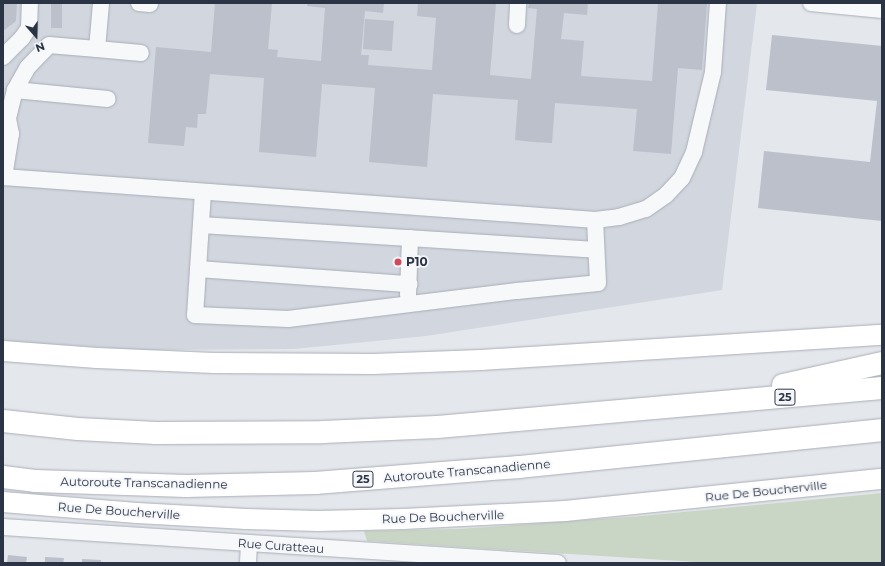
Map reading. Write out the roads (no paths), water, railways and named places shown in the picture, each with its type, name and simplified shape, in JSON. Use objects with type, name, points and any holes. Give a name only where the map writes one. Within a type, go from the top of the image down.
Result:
[{"type":"highway","points":[[688,406],[882,363]]},
{"type":"highway","name":"25","points":[[3,421],[78,429],[156,433],[323,432],[431,428],[882,388]]},
{"type":"highway","name":"Autoroute Transcanadienne","points":[[3,477],[43,481],[186,486],[315,483],[519,467],[882,430]]},
{"type":"main road","points":[[3,351],[98,358],[207,363],[373,364],[481,360],[882,335]]},
{"type":"main road","name":"Rue De Boucherville","points":[[3,502],[138,513],[246,519],[318,521],[403,520],[565,511],[882,479]]},
{"type":"street","points":[[3,57],[22,38],[28,28],[30,3]]},
{"type":"street","points":[[97,49],[101,3]]},
{"type":"street","points":[[517,26],[518,3]]},
{"type":"street","points":[[141,53],[49,45],[28,67],[15,90],[6,122],[12,134],[4,177],[595,220],[619,217],[646,209],[666,195],[682,178],[694,152],[713,72],[718,3]]},
{"type":"street","points":[[812,3],[882,10]]},
{"type":"street","points":[[15,90],[108,99]]},
{"type":"street","points":[[203,192],[195,315],[288,319],[598,284],[595,220]]},
{"type":"street","points":[[201,225],[596,250]]},
{"type":"street","points":[[408,305],[410,238]]},
{"type":"street","points":[[198,269],[409,284]]},
{"type":"street","name":"Rue Curatteau","points":[[3,527],[558,563]]},
{"type":"street","points":[[248,563],[249,544]]},
{"type":"place","name":"P10","points":[[398,262]]}]
